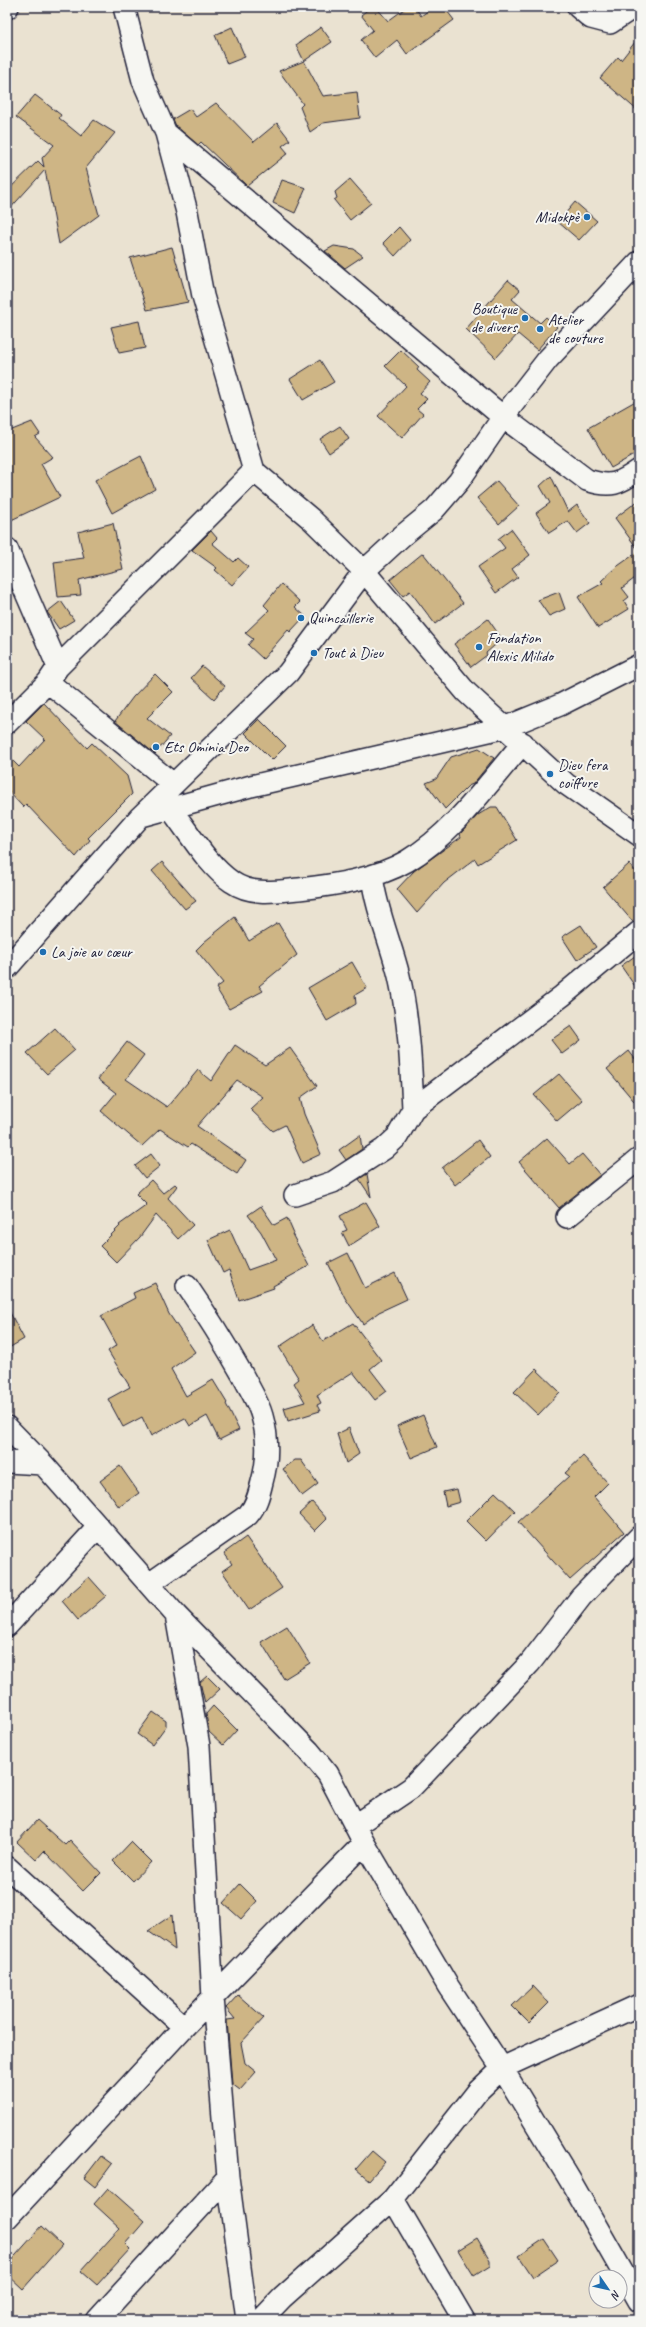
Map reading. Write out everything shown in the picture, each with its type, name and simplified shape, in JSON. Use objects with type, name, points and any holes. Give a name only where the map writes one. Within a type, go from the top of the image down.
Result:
[{"type":"street","points":[[124,7],[143,81],[166,133],[187,212],[203,296],[254,471],[311,519],[364,571],[466,692],[583,798],[639,835]]},
{"type":"street","points":[[578,7],[591,18],[610,23],[634,7]]},
{"type":"street","points":[[166,133],[503,417],[587,480],[600,484],[611,485],[624,481],[639,470]]},
{"type":"street","points":[[7,968],[140,816],[288,673],[364,571],[396,540],[434,510],[458,481],[503,417],[548,359],[639,262]]},
{"type":"street","points":[[7,723],[53,674],[254,471]]},
{"type":"street","points":[[7,550],[53,674],[173,784]]},
{"type":"street","points":[[140,816],[251,786],[506,727],[560,705],[639,666]]},
{"type":"street","points":[[170,808],[217,869],[232,882],[245,889],[260,892],[288,890],[372,876],[406,861],[438,838],[523,743]]},
{"type":"street","points":[[372,876],[378,903],[392,945],[406,1009],[414,1109]]},
{"type":"street","points":[[294,1195],[333,1182],[384,1150],[397,1137],[414,1109],[562,996],[639,932]]},
{"type":"street","points":[[567,1217],[639,1159]]},
{"type":"street","points":[[149,1584],[248,1515],[254,1508],[265,1471],[267,1454],[265,1433],[262,1415],[255,1398],[211,1320],[187,1286]]},
{"type":"street","points":[[7,1426],[43,1464],[176,1615],[309,1751],[328,1774],[360,1834],[448,1986],[502,2068],[634,2282],[639,2301]]},
{"type":"street","points":[[7,1462],[43,1464]]},
{"type":"street","points":[[7,1626],[98,1527]]},
{"type":"street","points":[[7,2218],[212,1998],[360,1834],[411,1788],[530,1663],[581,1597],[639,1537]]},
{"type":"street","points":[[176,1615],[199,1746],[212,1998],[228,2177],[247,2320]]},
{"type":"street","points":[[7,1868],[184,2027]]},
{"type":"street","points":[[261,2320],[282,2298],[392,2199],[478,2091],[502,2068],[639,2005]]},
{"type":"street","points":[[97,2320],[228,2177]]},
{"type":"street","points":[[392,2199],[464,2320]]},
{"type":"building","points":[[371,7],[376,7],[388,21],[407,7],[415,7],[421,16],[433,7],[444,7],[454,20],[407,54],[397,40],[375,58],[361,40],[373,30],[361,15]]},
{"type":"building","points":[[232,27],[245,57],[227,64],[215,35]]},
{"type":"building","points":[[321,27],[332,42],[304,61],[296,45]]},
{"type":"building","points":[[639,37],[639,112],[600,78],[618,57],[621,60]]},
{"type":"building","points":[[304,61],[323,96],[357,92],[360,118],[323,123],[310,132],[300,107],[303,104],[279,71]]},
{"type":"building","points":[[35,95],[61,115],[59,118],[81,136],[94,120],[115,133],[86,168],[99,215],[59,244],[45,170],[7,212],[7,191],[38,161],[44,167],[42,158],[54,145],[16,117]]},
{"type":"building","points":[[216,103],[254,142],[277,123],[290,140],[282,146],[288,153],[247,186],[201,142],[198,145],[176,126],[173,119],[190,109],[196,117]]},
{"type":"building","points":[[350,179],[371,203],[350,220],[334,200],[337,198],[335,192]]},
{"type":"building","points":[[282,180],[306,188],[295,213],[273,203]]},
{"type":"building","points":[[575,202],[597,221],[579,240],[558,222]]},
{"type":"building","points":[[399,227],[410,240],[395,256],[383,243]]},
{"type":"building","points":[[334,246],[354,249],[363,256],[345,268],[325,251]]},
{"type":"building","points":[[172,247],[188,302],[147,310],[130,258]]},
{"type":"building","points":[[508,280],[520,290],[512,299],[540,323],[546,317],[557,327],[537,350],[518,334],[496,358],[466,329]]},
{"type":"building","points":[[139,321],[145,348],[119,353],[111,327]]},
{"type":"building","points":[[401,350],[419,367],[417,370],[430,382],[420,393],[427,399],[417,409],[423,414],[402,438],[378,416],[406,386],[385,366]]},
{"type":"building","points":[[320,360],[334,382],[303,400],[290,379]]},
{"type":"building","points":[[639,399],[639,452],[611,468],[588,428]]},
{"type":"building","points":[[32,422],[40,434],[35,437],[53,457],[41,464],[60,497],[7,522],[7,432]]},
{"type":"building","points":[[340,426],[349,439],[329,453],[320,439]]},
{"type":"building","points":[[141,456],[155,489],[112,513],[95,480]]},
{"type":"building","points":[[551,476],[568,512],[577,505],[590,523],[577,533],[568,521],[549,533],[536,513],[550,503],[540,486]]},
{"type":"building","points":[[497,481],[519,506],[499,524],[477,498]]},
{"type":"building","points":[[639,500],[639,551],[615,518]]},
{"type":"building","points":[[113,523],[123,569],[79,580],[81,595],[58,597],[54,562],[84,558],[78,532]]},
{"type":"building","points":[[511,529],[530,555],[512,569],[518,577],[496,593],[478,567],[505,548],[498,539]]},
{"type":"building","points":[[211,531],[217,538],[212,543],[234,562],[238,558],[248,567],[232,585],[215,570],[217,568],[192,550]]},
{"type":"building","points":[[639,551],[639,575],[622,588],[629,597],[624,601],[629,609],[598,628],[578,597],[603,583],[601,581],[615,568]]},
{"type":"building","points":[[423,553],[463,603],[435,624],[410,591],[403,596],[390,580]]},
{"type":"building","points":[[281,584],[300,602],[295,607],[305,616],[290,632],[288,630],[263,659],[248,645],[253,639],[245,633],[269,610],[264,605]]},
{"type":"building","points":[[559,592],[565,609],[549,616],[538,600]]},
{"type":"building","points":[[61,601],[74,620],[59,629],[47,612]]},
{"type":"building","points":[[488,619],[502,639],[486,653],[487,655],[471,667],[454,644]]},
{"type":"building","points":[[202,666],[225,686],[214,699],[191,678]]},
{"type":"building","points":[[155,674],[173,692],[147,718],[170,736],[155,754],[115,721],[133,697]]},
{"type":"building","points":[[44,703],[87,748],[92,743],[127,776],[132,794],[88,838],[90,840],[76,857],[26,804],[23,807],[7,790],[7,755],[19,767],[45,739],[26,721]]},
{"type":"building","points":[[259,719],[286,746],[272,760],[245,733]]},
{"type":"building","points":[[479,748],[494,758],[473,784],[468,786],[445,809],[426,783],[436,779],[451,757]]},
{"type":"building","points":[[491,807],[497,807],[517,840],[478,864],[475,859],[444,883],[417,913],[397,889],[414,871],[461,837],[460,834],[478,815]]},
{"type":"building","points":[[162,862],[196,901],[185,909],[152,871]]},
{"type":"building","points":[[629,864],[639,875],[639,920],[633,922],[603,887]]},
{"type":"building","points":[[235,917],[249,941],[278,923],[297,955],[259,986],[263,991],[229,1009],[216,988],[223,983],[196,950]]},
{"type":"building","points":[[581,925],[596,947],[577,960],[562,937]]},
{"type":"building","points":[[639,953],[639,992],[621,966]]},
{"type":"building","points":[[352,962],[367,988],[355,995],[356,1004],[327,1021],[308,988]]},
{"type":"building","points":[[571,1026],[581,1040],[562,1054],[551,1040]]},
{"type":"building","points":[[55,1028],[75,1050],[47,1074],[27,1053]]},
{"type":"building","points":[[127,1042],[144,1055],[126,1079],[167,1107],[198,1070],[211,1081],[235,1045],[265,1065],[290,1048],[317,1086],[300,1098],[304,1114],[321,1154],[302,1163],[285,1125],[273,1131],[250,1109],[263,1097],[237,1080],[197,1126],[246,1160],[237,1174],[191,1144],[188,1147],[160,1129],[142,1146],[101,1111],[116,1093],[98,1079]]},
{"type":"building","points":[[629,1051],[639,1064],[639,1107],[607,1069]]},
{"type":"building","points":[[559,1074],[582,1100],[557,1121],[534,1095]]},
{"type":"building","points":[[360,1135],[362,1149],[346,1160],[339,1150]]},
{"type":"building","points":[[547,1138],[570,1164],[582,1154],[600,1175],[559,1208],[519,1162]]},
{"type":"building","points":[[478,1140],[490,1157],[455,1185],[442,1168]]},
{"type":"building","points":[[151,1154],[160,1166],[145,1178],[135,1166]]},
{"type":"building","points":[[367,1174],[371,1197],[359,1179]]},
{"type":"building","points":[[151,1180],[163,1193],[175,1184],[177,1186],[168,1198],[193,1225],[178,1239],[156,1215],[140,1237],[116,1262],[100,1246],[120,1226],[119,1225],[147,1205],[136,1194]]},
{"type":"building","points":[[366,1202],[380,1226],[349,1246],[342,1232],[347,1230],[340,1216]]},
{"type":"building","points":[[261,1206],[274,1225],[287,1218],[294,1234],[292,1234],[309,1266],[273,1286],[274,1288],[239,1300],[229,1270],[223,1273],[208,1240],[230,1230],[248,1270],[276,1260],[261,1232],[248,1215]]},
{"type":"building","points":[[348,1253],[365,1288],[395,1273],[407,1299],[379,1312],[363,1324],[345,1298],[328,1263]]},
{"type":"building","points":[[155,1283],[169,1314],[195,1352],[171,1369],[186,1396],[213,1380],[227,1403],[226,1404],[239,1430],[219,1440],[207,1416],[190,1426],[185,1418],[151,1436],[142,1417],[123,1427],[108,1399],[130,1387],[108,1351],[117,1345],[101,1316],[135,1298],[133,1293]]},
{"type":"building","points":[[7,1307],[24,1339],[7,1349]]},
{"type":"building","points":[[353,1323],[381,1360],[370,1369],[387,1391],[375,1400],[353,1372],[317,1395],[321,1403],[317,1405],[320,1411],[288,1421],[284,1408],[305,1402],[294,1383],[299,1379],[279,1347],[312,1325],[323,1341]]},
{"type":"building","points":[[536,1369],[560,1392],[538,1415],[514,1392]]},
{"type":"building","points":[[423,1415],[437,1447],[411,1458],[397,1426]]},
{"type":"building","points":[[349,1428],[359,1454],[346,1463],[337,1434]]},
{"type":"building","points":[[583,1456],[608,1483],[594,1497],[624,1532],[570,1580],[518,1522],[569,1476],[565,1473]]},
{"type":"building","points":[[295,1460],[301,1460],[318,1484],[302,1496],[283,1469]]},
{"type":"building","points":[[120,1466],[139,1493],[119,1507],[100,1481]]},
{"type":"building","points":[[457,1489],[460,1502],[446,1506],[443,1492]]},
{"type":"building","points":[[495,1492],[515,1511],[486,1541],[466,1521]]},
{"type":"building","points":[[312,1502],[327,1519],[315,1531],[299,1514]]},
{"type":"building","points":[[246,1537],[282,1588],[249,1610],[222,1571],[232,1564],[224,1553]]},
{"type":"building","points":[[89,1577],[106,1596],[78,1620],[62,1601]]},
{"type":"building","points":[[287,1626],[310,1663],[284,1679],[261,1642]]},
{"type":"building","points":[[207,1676],[220,1689],[205,1703],[200,1682]]},
{"type":"building","points":[[213,1706],[237,1730],[223,1745],[209,1732],[206,1714]]},
{"type":"building","points":[[153,1712],[166,1721],[166,1726],[152,1745],[137,1734]]},
{"type":"building","points":[[37,1820],[65,1845],[70,1840],[101,1873],[83,1891],[44,1851],[36,1860],[17,1842]]},
{"type":"building","points":[[131,1842],[151,1862],[133,1881],[113,1861]]},
{"type":"building","points":[[240,1884],[257,1901],[241,1919],[223,1903]]},
{"type":"building","points":[[172,1915],[175,1950],[148,1931]]},
{"type":"building","points":[[533,1986],[549,2003],[529,2023],[512,2006]]},
{"type":"building","points":[[238,1995],[264,2018],[241,2043],[245,2063],[256,2072],[240,2090],[232,2084],[227,2020],[235,2019],[226,2008]]},
{"type":"building","points":[[372,2151],[385,2162],[369,2180],[356,2169]]},
{"type":"building","points":[[101,2156],[112,2164],[95,2187],[84,2178]]},
{"type":"building","points":[[108,2188],[145,2221],[125,2244],[130,2249],[97,2285],[81,2271],[120,2228],[94,2204]]},
{"type":"building","points":[[42,2226],[62,2245],[23,2289],[7,2274],[7,2265]]},
{"type":"building","points":[[477,2238],[490,2260],[490,2266],[474,2276],[458,2250]]},
{"type":"building","points":[[544,2239],[558,2260],[533,2277],[519,2256]]},
{"type":"place","name":"Midokpè","points":[[587,217]]},
{"type":"place","name":"Boutique de divers","points":[[525,318]]},
{"type":"place","name":"Atelier de couture","points":[[540,329]]},
{"type":"place","name":"Quincaillerie","points":[[301,618]]},
{"type":"place","name":"Fondation Alexis Milido","points":[[479,647]]},
{"type":"place","name":"Tout à Dieu","points":[[314,653]]},
{"type":"place","name":"Ets Ominia Deo","points":[[156,747]]},
{"type":"place","name":"Dieu fera coiffure","points":[[550,774]]},
{"type":"place","name":"La joie au cœur","points":[[43,952]]}]
